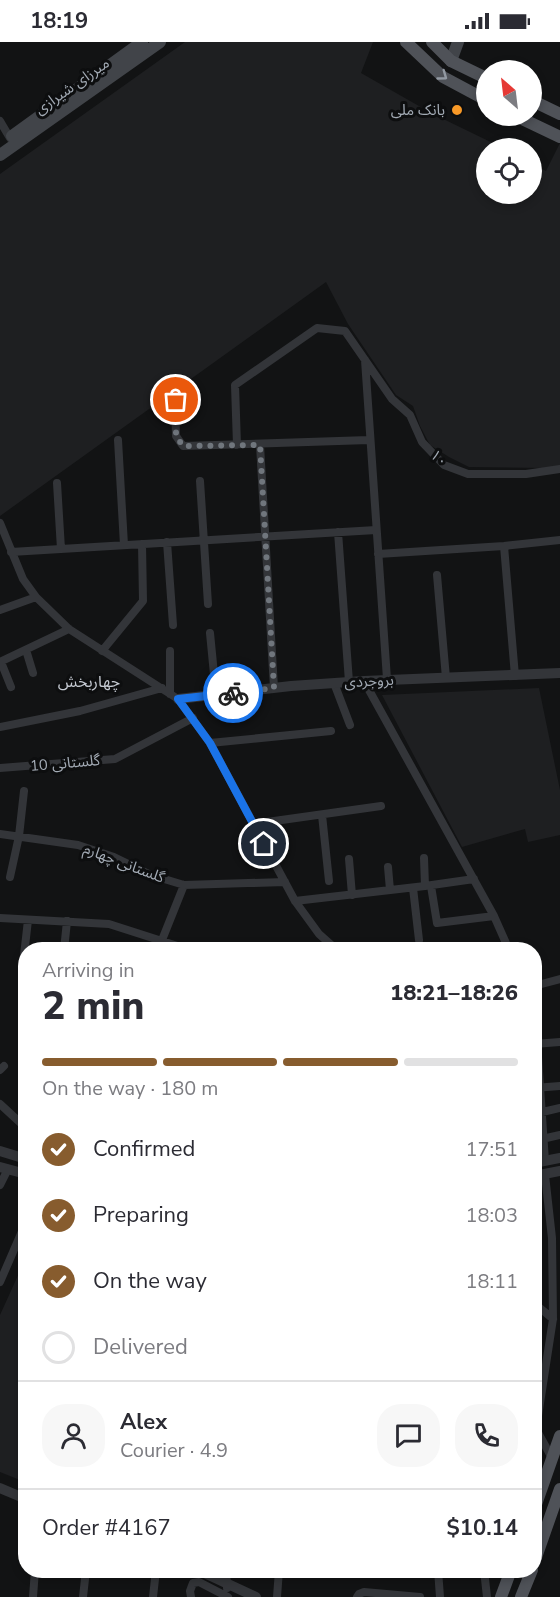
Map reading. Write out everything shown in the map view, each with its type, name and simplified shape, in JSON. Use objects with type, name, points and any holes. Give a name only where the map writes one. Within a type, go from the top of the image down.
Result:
[{"type":"main road","name":"میرزای شیرازی","points":[[5,141],[142,42]]},
{"type":"main road","name":"میرزای شیرازی","points":[[0,155],[160,42]]},
{"type":"main road","points":[[406,42],[443,77],[476,95]]},
{"type":"main road","points":[[432,42],[451,61],[476,73]]},
{"type":"main road","points":[[451,61],[458,42]]},
{"type":"main road","points":[[542,105],[560,114]]},
{"type":"main road","points":[[537,126],[560,137]]},
{"type":"main road","points":[[542,1487],[560,1436]]},
{"type":"main road","points":[[542,1540],[560,1489]]},
{"type":"main road","points":[[501,1597],[508,1578]]},
{"type":"main road","points":[[523,1595],[528,1578]]},
{"type":"street","points":[[0,121],[5,141]]},
{"type":"street","name":"۱۰","points":[[237,445],[235,385],[318,328],[345,330],[392,399],[410,415],[422,442],[444,465],[468,474],[526,474],[560,469]]},
{"type":"street","points":[[364,359],[387,679]]},
{"type":"street","points":[[176,400],[176,436],[183,446],[369,440]]},
{"type":"street","points":[[118,440],[124,545]]},
{"type":"street","points":[[260,445],[274,688]]},
{"type":"street","points":[[200,481],[202,540],[208,604]]},
{"type":"street","points":[[57,483],[61,549]]},
{"type":"street","points":[[0,523],[23,579],[36,597],[69,628],[174,697],[193,718],[210,743],[296,901],[319,934],[328,942]]},
{"type":"street","points":[[11,552],[376,530]]},
{"type":"street","points":[[338,532],[349,682]]},
{"type":"street","points":[[378,554],[560,540]]},
{"type":"street","points":[[167,542],[173,625]]},
{"type":"street","points":[[102,651],[143,601],[142,544]]},
{"type":"street","points":[[504,546],[515,676]]},
{"type":"street","points":[[437,575],[446,678]]},
{"type":"street","points":[[0,610],[36,597]]},
{"type":"street","points":[[10,687],[0,662],[69,628]]},
{"type":"street","points":[[210,633],[216,695]]},
{"type":"street","points":[[26,650],[33,673]]},
{"type":"street","points":[[170,651],[174,697]]},
{"type":"street","name":"بروجردی","points":[[174,697],[387,679],[560,673]]},
{"type":"street","points":[[364,681],[474,879],[505,942]]},
{"type":"street","points":[[334,683],[350,725]]},
{"type":"street","points":[[0,727],[80,711],[162,688]]},
{"type":"street","name":"گلستانی 10","points":[[0,768],[115,759],[193,718]]},
{"type":"street","points":[[210,743],[331,731]]},
{"type":"street","points":[[10,877],[19,836],[24,791]]},
{"type":"street","points":[[253,824],[381,806]]},
{"type":"street","points":[[322,815],[329,881]]},
{"type":"street","name":"گلستانی چهارم","points":[[0,834],[78,845],[114,857],[151,875],[184,885],[285,882]]},
{"type":"street","points":[[424,858],[437,923],[494,916]]},
{"type":"street","points":[[349,860],[351,895]]},
{"type":"street","points":[[388,867],[390,890]]},
{"type":"street","points":[[296,901],[474,879]]},
{"type":"street","points":[[162,942],[184,885]]},
{"type":"street","points":[[413,888],[419,940]]},
{"type":"street","points":[[0,918],[109,924],[151,942]]},
{"type":"street","points":[[26,942],[28,920]]},
{"type":"street","points":[[64,942],[67,921]]},
{"type":"street","points":[[542,984],[560,979]]},
{"type":"street","points":[[542,1044],[560,1042]]},
{"type":"street","points":[[542,1087],[560,1086]]},
{"type":"street","points":[[0,1104],[18,1121]]},
{"type":"street","points":[[542,1112],[560,1108]]},
{"type":"street","points":[[542,1139],[560,1135]]},
{"type":"street","points":[[1,1151],[18,1157]]},
{"type":"street","points":[[0,1185],[5,1160],[1,1151]]},
{"type":"street","points":[[542,1161],[560,1158]]},
{"type":"street","points":[[2,1167],[18,1172]]},
{"type":"street","points":[[542,1175],[560,1172]]},
{"type":"street","points":[[542,1190],[552,1238],[553,1319],[542,1386]]},
{"type":"street","points":[[0,1282],[18,1240]]},
{"type":"street","points":[[542,1310],[553,1319]]},
{"type":"street","points":[[542,1441],[552,1458]]},
{"type":"street","points":[[0,1488],[18,1496]]},
{"type":"street","points":[[33,1597],[34,1578]]},
{"type":"street","points":[[83,1597],[85,1578]]},
{"type":"street","points":[[153,1597],[155,1578]]},
{"type":"street","points":[[215,1578],[256,1597]]},
{"type":"street","points":[[226,1578],[229,1597]]},
{"type":"street","points":[[277,1597],[278,1578]]},
{"type":"street","points":[[439,1578],[440,1597]]},
{"type":"street","points":[[485,1578],[487,1597]]},
{"type":"street","points":[[191,1597],[190,1591],[193,1583],[200,1582],[229,1597]]},
{"type":"street","points":[[357,1597],[364,1592],[420,1597]]},
{"type":"shaded area","points":[[185,42],[373,42],[361,73],[433,114],[482,138],[476,138],[476,204],[542,204],[542,169],[546,171],[560,143],[560,466],[544,468],[469,467],[430,445],[413,406],[396,395],[348,324],[326,282],[0,516],[0,174]]},
{"type":"shaded area","points":[[539,688],[560,790],[560,835],[528,842],[525,829],[462,847],[382,695]]},
{"type":"shaded area","points":[[18,1275],[18,1479],[0,1472],[0,1315]]},
{"type":"way so far","points":[[176,400],[176,436],[183,446],[260,445],[274,688],[233,693]]},
{"type":"place","name":"بانک ملی","points":[[457,110]]},
{"type":"district","name":"چهاربخش","points":[[89,682]]},
{"type":"route","points":[[233,693],[178,699],[210,743],[264,844]]}]
